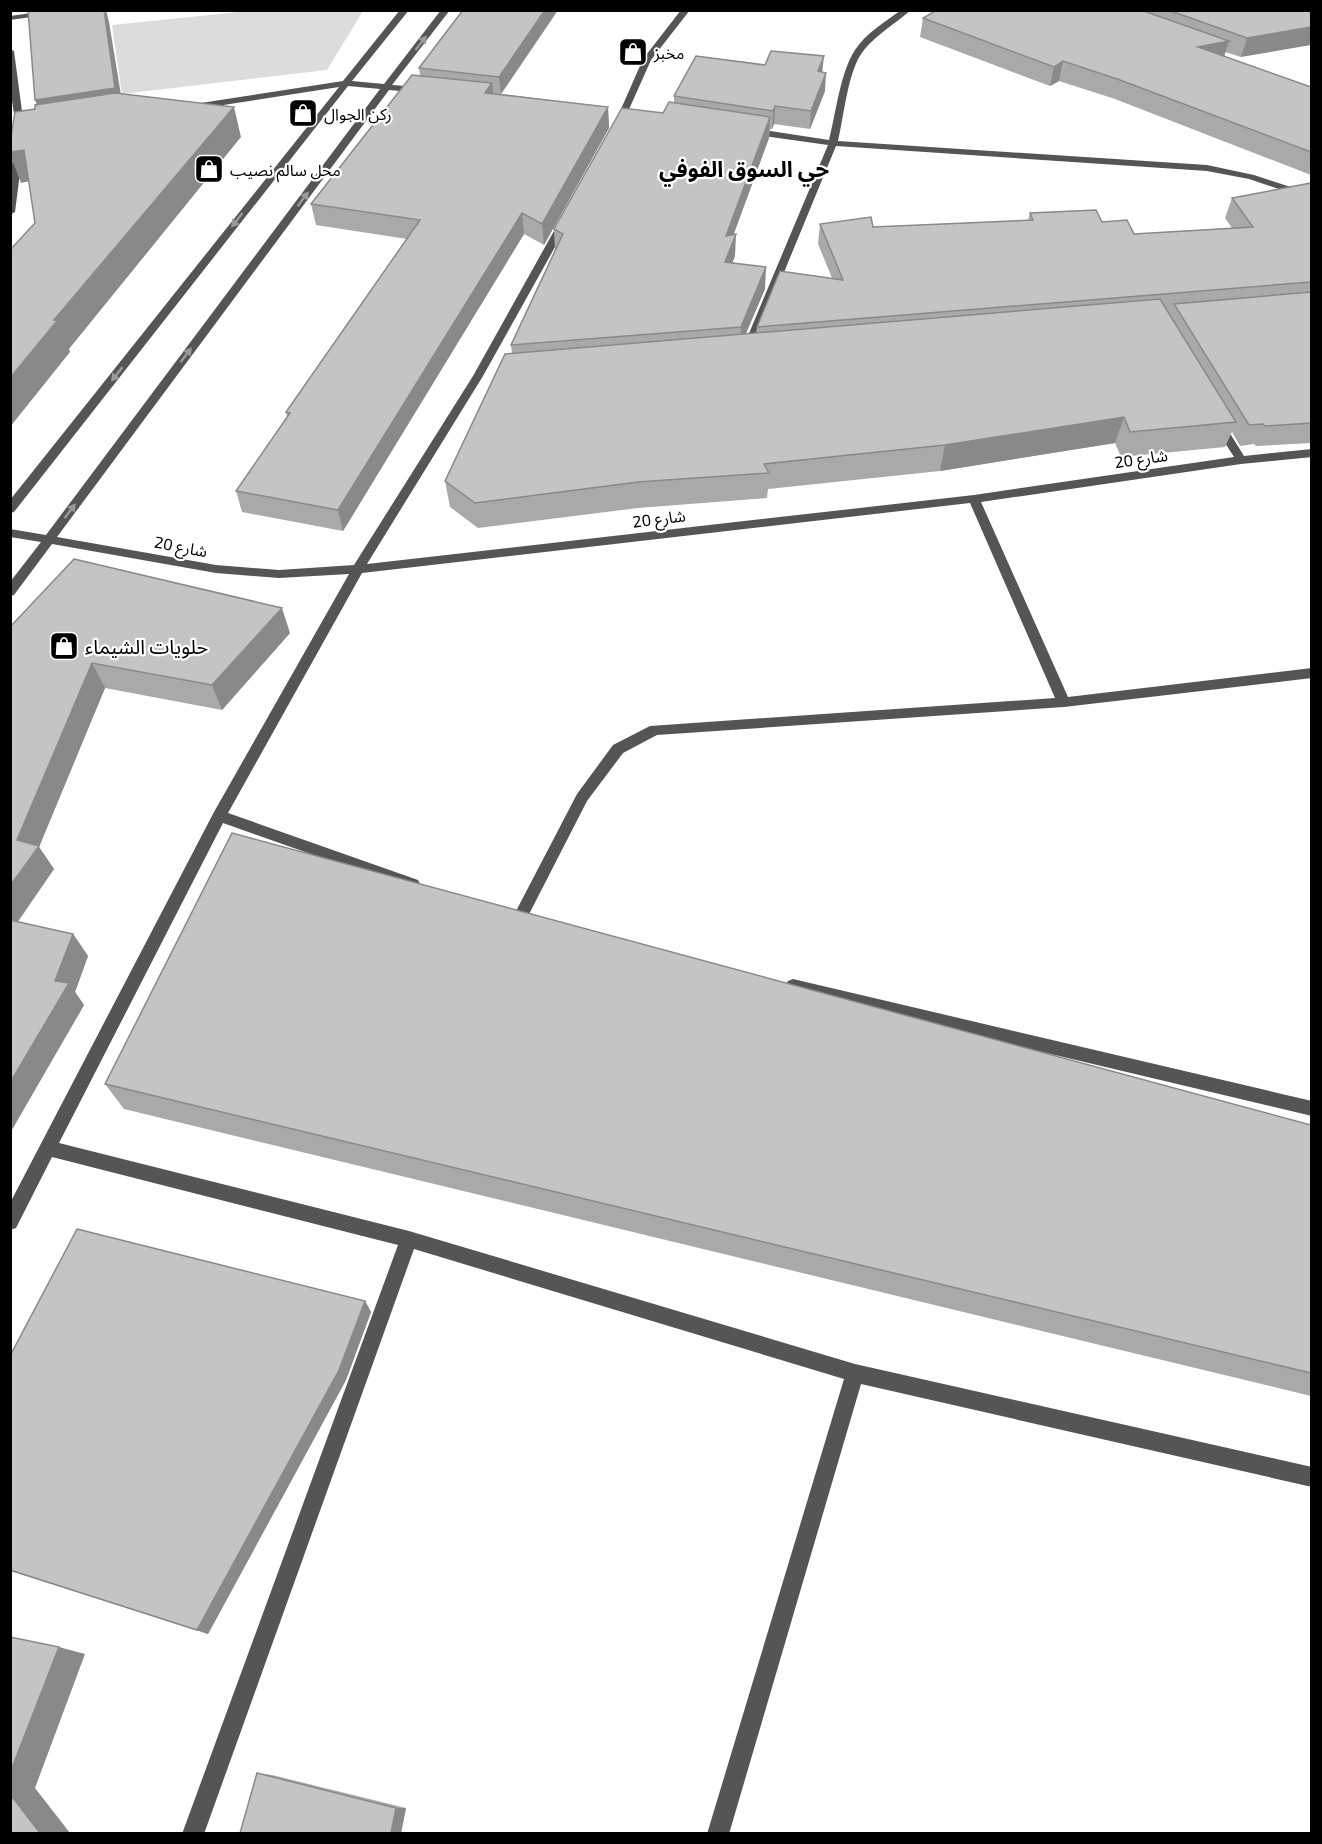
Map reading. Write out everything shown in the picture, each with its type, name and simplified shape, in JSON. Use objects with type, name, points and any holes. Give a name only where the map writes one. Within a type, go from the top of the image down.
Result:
[{"type":"street","points":[[10,18],[78,10]]},
{"type":"street","points":[[10,509],[405,10]]},
{"type":"street","points":[[10,592],[446,10]]},
{"type":"street","points":[[613,133],[647,59],[687,10]]},
{"type":"street","points":[[746,352],[833,142],[851,66],[859,50],[878,30],[907,10]]},
{"type":"street","points":[[10,51],[21,134],[10,212]]},
{"type":"street","points":[[183,108],[345,83],[434,91]]},
{"type":"street","points":[[740,129],[833,142],[1207,168],[1251,177],[1311,197]]},
{"type":"street","points":[[10,136],[33,132]]},
{"type":"street","points":[[10,1222],[219,816],[358,569],[484,376],[568,214]]},
{"type":"street","points":[[734,353],[758,351]]},
{"type":"street","points":[[1210,410],[1241,460]]},
{"type":"street","name":"شارع 20","points":[[10,533],[50,538],[216,569],[279,574],[358,569],[974,499],[1241,460],[1311,453]]},
{"type":"street","points":[[974,499],[1064,702]]},
{"type":"street","points":[[496,913],[524,922],[582,798],[618,749],[655,730],[1064,702],[1311,673]]},
{"type":"street","points":[[219,816],[430,890]]},
{"type":"street","points":[[775,981],[1311,1109]]},
{"type":"street","points":[[48,1148],[409,1239],[855,1373],[1311,1477]]},
{"type":"street","points":[[193,1833],[409,1239]]},
{"type":"street","points":[[718,1833],[855,1373]]},
{"type":"shaded area","points":[[249,11],[363,11],[327,70],[122,94],[112,25]]},
{"type":"building","points":[[28,10],[104,10],[115,88],[35,100]]},
{"type":"building","points":[[463,10],[545,10],[499,77],[419,68]]},
{"type":"building","points":[[937,10],[1141,10],[1229,41],[1198,47],[1311,87],[1311,152],[1120,80],[1063,61],[1054,67],[923,18]]},
{"type":"building","points":[[1168,10],[1311,10],[1311,27],[1247,38]]},
{"type":"building","points":[[771,51],[824,56],[818,71],[826,73],[811,111],[775,106],[773,111],[674,96],[696,56],[765,65]]},
{"type":"building","points":[[412,75],[492,83],[485,93],[608,107],[542,224],[522,213],[338,510],[236,491],[290,413],[286,412],[420,220],[311,204]]},
{"type":"building","points":[[115,93],[234,107],[54,320],[57,321],[10,378],[10,250],[35,223],[24,150],[10,152],[15,112],[35,109],[35,105]]},
{"type":"building","points":[[669,102],[770,117],[726,236],[736,234],[725,262],[766,267],[741,327],[511,345],[563,234],[554,229],[622,108],[663,113]]},
{"type":"building","points":[[1311,183],[1311,282],[757,327],[780,271],[843,280],[820,224],[871,217],[873,227],[1033,220],[1030,213],[1096,210],[1102,222],[1127,220],[1134,234],[1253,227],[1232,198]]},
{"type":"building","points":[[1311,292],[1311,423],[1249,425],[1174,304]]},
{"type":"building","points":[[1160,299],[1236,422],[1130,432],[1124,417],[945,445],[764,464],[769,473],[638,482],[475,503],[445,481],[505,354]]},
{"type":"building","points":[[74,559],[282,608],[212,685],[92,663],[17,840],[39,846],[10,886],[10,627]]},
{"type":"building","points":[[232,833],[1311,1125],[1311,1373],[105,1084]]},
{"type":"building","points":[[10,920],[73,934],[55,981],[69,983],[10,1083]]},
{"type":"building","points":[[77,1229],[365,1301],[339,1370],[197,1630],[10,1570],[10,1356]]},
{"type":"building","points":[[10,1637],[59,1647],[10,1773]]},
{"type":"building","points":[[257,1773],[396,1808],[391,1833],[240,1833]]},
{"type":"building","points":[[10,1794],[40,1833],[10,1833]]},
{"type":"place","name":"مخبز","points":[[633,52]]},
{"type":"place","name":"ركن الجوال","points":[[303,113]]},
{"type":"place","name":"محل سالم نصيب","points":[[209,169]]},
{"type":"place","name":"حلويات الشيماء","points":[[64,646]]},
{"type":"district","name":"حي السوق الفوفي","points":[[744,168]]}]
